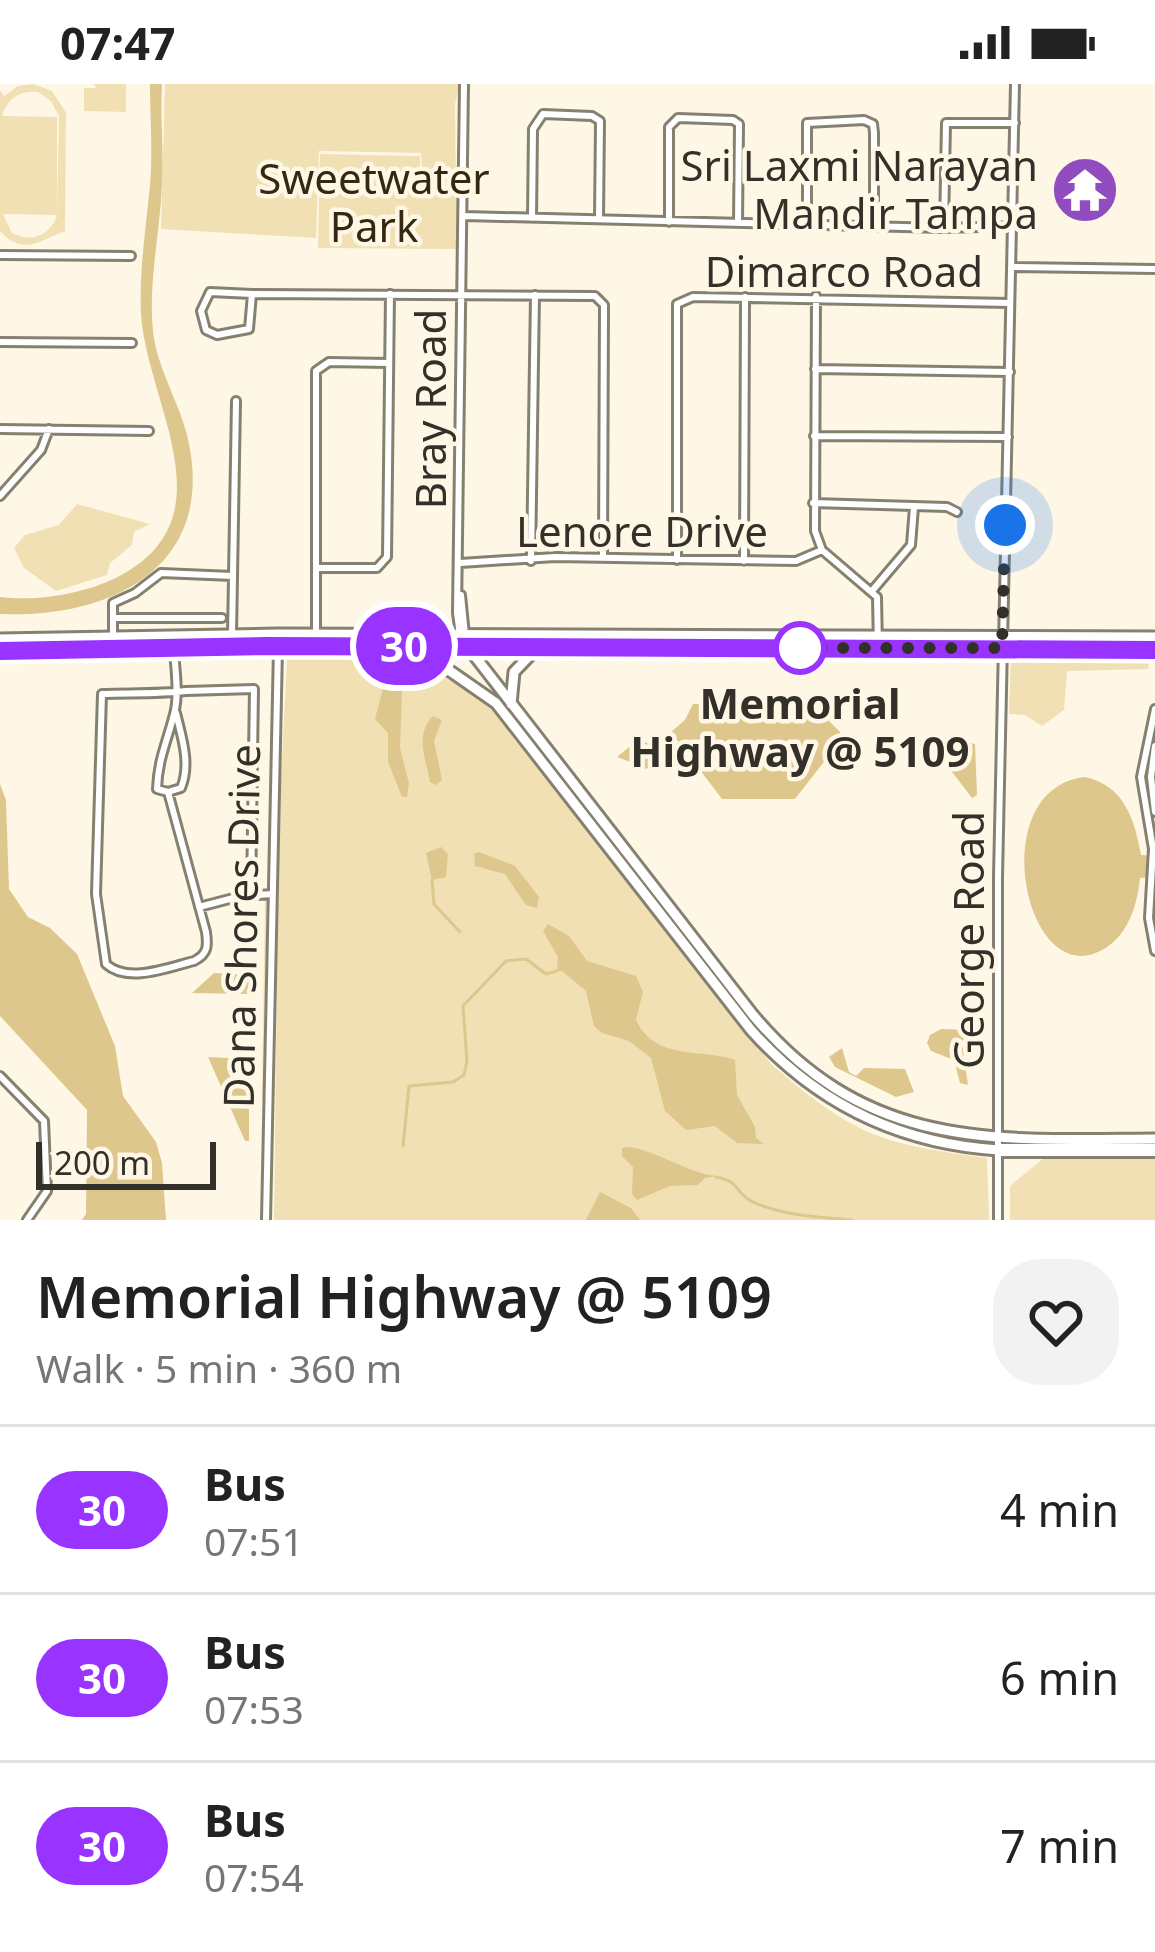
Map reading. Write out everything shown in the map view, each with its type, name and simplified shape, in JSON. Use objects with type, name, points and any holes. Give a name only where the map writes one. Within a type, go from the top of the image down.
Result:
[{"type":"highway","points":[[999,1144],[1155,1150]]},
{"type":"main road","points":[[0,651],[113,645],[201,625],[232,640]]},
{"type":"main road","points":[[0,639],[174,649],[232,640],[1002,642],[1155,638]]},
{"type":"main road","points":[[462,639],[748,1008],[796,1060],[846,1095],[886,1115],[999,1144]]},
{"type":"main road","points":[[316,640],[443,646],[462,639],[541,647],[573,641]]},
{"type":"main road","points":[[1002,642],[1155,650]]},
{"type":"main road","points":[[368,646],[440,666],[491,699],[751,1030],[798,1076],[850,1111],[904,1133],[952,1145],[1155,1139]]},
{"type":"main road","points":[[511,704],[514,672],[520,661],[541,647]]},
{"type":"street","name":"Bray Road","points":[[462,639],[464,84]]},
{"type":"street","name":"George Road","points":[[998,1220],[1002,642],[1015,84]]},
{"type":"street","points":[[532,218],[533,129],[543,114],[592,116],[600,121],[599,219]]},
{"type":"street","points":[[669,222],[669,127],[678,118],[739,124],[738,223]]},
{"type":"street","points":[[807,224],[807,123],[864,120],[873,124],[874,133],[874,226]]},
{"type":"street","points":[[944,228],[946,123],[1015,124]]},
{"type":"street","points":[[464,216],[1013,226]]},
{"type":"street","points":[[0,255],[131,256]]},
{"type":"street","points":[[1012,267],[1155,269]]},
{"type":"street","points":[[252,294],[249,329],[217,335],[202,325],[204,297],[210,292],[595,296],[604,305],[603,557]]},
{"type":"street","points":[[317,568],[377,568],[387,557],[390,294]]},
{"type":"street","points":[[531,561],[535,295]]},
{"type":"street","points":[[816,296],[813,503],[817,541],[872,591],[878,602],[878,642]]},
{"type":"street","name":"Dimarco Road","points":[[677,560],[677,304],[693,297],[816,296],[1011,303]]},
{"type":"street","points":[[744,561],[746,297]]},
{"type":"street","points":[[0,342],[132,343]]},
{"type":"street","points":[[316,640],[316,371],[329,362],[389,363]]},
{"type":"street","points":[[815,369],[1010,372]]},
{"type":"street","points":[[232,640],[236,401]]},
{"type":"street","points":[[0,428],[148,431]]},
{"type":"street","points":[[0,496],[41,450],[49,429]]},
{"type":"street","points":[[814,436],[1008,437]]},
{"type":"street","points":[[813,503],[947,507],[957,512]]},
{"type":"street","points":[[872,591],[911,545],[914,506]]},
{"type":"street","name":"Lenore Drive","points":[[460,563],[555,557],[796,561],[822,550]]},
{"type":"street","points":[[113,645],[113,603],[158,574],[233,576]]},
{"type":"street","points":[[112,618],[201,625],[222,618]]},
{"type":"street","name":"Dana Shores Drive","points":[[266,1220],[278,640]]},
{"type":"street","points":[[174,649],[175,710],[158,760],[157,790],[168,792],[181,788],[185,778],[185,752],[175,710]]},
{"type":"street","points":[[168,792],[208,943],[203,956],[137,974],[115,972],[106,964],[96,894],[102,694],[254,689],[251,896]]},
{"type":"street","points":[[1155,709],[1141,777],[1154,849],[1149,918],[1155,951]]},
{"type":"street","points":[[1155,746],[1151,777],[1155,812]]},
{"type":"street","points":[[199,907],[273,894]]},
{"type":"street","points":[[0,1076],[44,1121],[47,1191],[27,1220]]},
{"type":"green space","points":[[33,84],[52,91],[66,113],[65,231],[25,245],[0,231],[0,90],[4,96],[18,86]],"holes":[[[38,92],[51,101],[59,116],[57,214],[57,117],[2,116],[15,96]],[[3,214],[57,215],[57,216],[45,233],[26,237],[12,233]]]},
{"type":"green space","points":[[94,84],[126,84],[126,112],[84,111],[84,88],[96,88]]},
{"type":"green space","points":[[165,84],[460,84],[455,104],[456,189],[423,189],[421,153],[319,151],[316,238],[161,229]]},
{"type":"green space","name":"Sweetwater Park","points":[[320,154],[420,156],[420,191],[459,192],[459,249],[318,248]]},
{"type":"green space","points":[[77,504],[150,524],[134,532],[132,545],[110,563],[107,575],[56,591],[24,568],[14,548],[25,535],[59,525]]},
{"type":"green space","points":[[1011,653],[1150,654],[1148,669],[1067,671],[1064,710],[1042,726],[1025,715],[1009,714]]},
{"type":"green space","points":[[291,656],[375,659],[422,669],[469,691],[494,710],[772,1065],[829,1110],[866,1131],[910,1145],[987,1158],[989,1220],[274,1220],[279,817],[287,660]]},
{"type":"green space","points":[[265,898],[270,898],[266,1098],[262,1099]]},
{"type":"green space","points":[[1155,1156],[1155,1220],[1010,1220],[1010,1186],[1045,1157]]},
{"type":"shaded area","points":[[150,84],[162,84],[153,331],[187,435],[193,480],[187,519],[172,550],[148,575],[117,594],[42,613],[0,614],[0,597],[64,594],[125,573],[156,548],[172,520],[177,488],[174,454],[141,314],[151,173]]},
{"type":"shaded area","points":[[390,676],[402,689],[400,748],[409,783],[407,797],[402,797],[388,762],[388,733],[375,719]]},
{"type":"shaded area","points":[[693,704],[812,704],[844,736],[795,799],[722,799],[671,732]]},
{"type":"shaded area","points":[[433,716],[442,720],[434,741],[442,780],[436,785],[430,782],[423,748],[424,731]]},
{"type":"shaded area","points":[[639,739],[677,749],[679,754],[637,771],[633,763],[617,757]]},
{"type":"shaded area","points":[[959,744],[975,744],[977,795],[972,798],[946,764]]},
{"type":"shaded area","points":[[1085,777],[1109,788],[1125,806],[1141,855],[1155,856],[1155,877],[1140,878],[1130,918],[1113,943],[1076,956],[1053,944],[1036,918],[1026,885],[1025,849],[1033,815],[1053,789]]},
{"type":"shaded area","points":[[0,784],[6,800],[9,889],[28,917],[50,928],[77,954],[115,1046],[123,1096],[156,1142],[166,1220],[82,1220],[86,1214],[87,1110],[0,1016]]},
{"type":"shaded area","points":[[441,847],[448,854],[446,877],[432,880],[426,853]]},
{"type":"shaded area","points":[[474,854],[515,866],[539,897],[537,908],[526,905],[505,874],[475,866]]},
{"type":"shaded area","points":[[548,924],[569,936],[587,961],[636,976],[643,992],[636,1020],[655,1042],[735,1060],[737,1095],[756,1138],[764,1144],[737,1143],[715,1126],[686,1130],[665,1111],[651,1058],[629,1041],[594,1026],[586,991],[557,971],[558,957],[543,931]]},
{"type":"shaded area","points":[[214,973],[251,975],[251,994],[192,993]]},
{"type":"shaded area","points":[[941,1029],[969,1030],[962,1042],[968,1085],[960,1083],[954,1060],[931,1051],[927,1043]]},
{"type":"shaded area","points":[[842,1048],[849,1072],[856,1076],[864,1068],[905,1069],[914,1092],[896,1097],[835,1067],[829,1057]]},
{"type":"shaded area","points":[[208,1057],[228,1058],[249,1074],[249,1141],[245,1141]]},
{"type":"shaded area","points":[[622,1148],[717,1176],[698,1185],[670,1186],[637,1200],[632,1194],[633,1167],[622,1156]]},
{"type":"shaded area","points":[[600,1192],[631,1208],[640,1220],[586,1220]]},
{"type":"waterway","points":[[432,880],[434,904],[460,932]]},
{"type":"waterway","points":[[403,1146],[409,1086],[453,1082],[464,1075],[463,1006],[506,961],[526,959],[546,974],[557,971]]},
{"type":"waterway","points":[[716,1177],[767,1207],[852,1220]]},
{"type":"bus line","name":"30","points":[[0,651],[266,646],[1155,650]]},
{"type":"place","name":"Sri Laxmi Narayan Mandir Tampa","points":[[1085,190]]},
{"type":"place","name":"Memorial Highway @ 5109","points":[[800,648]]},
{"type":"route","points":[[800,648],[1002,648],[1005,525]]}]
